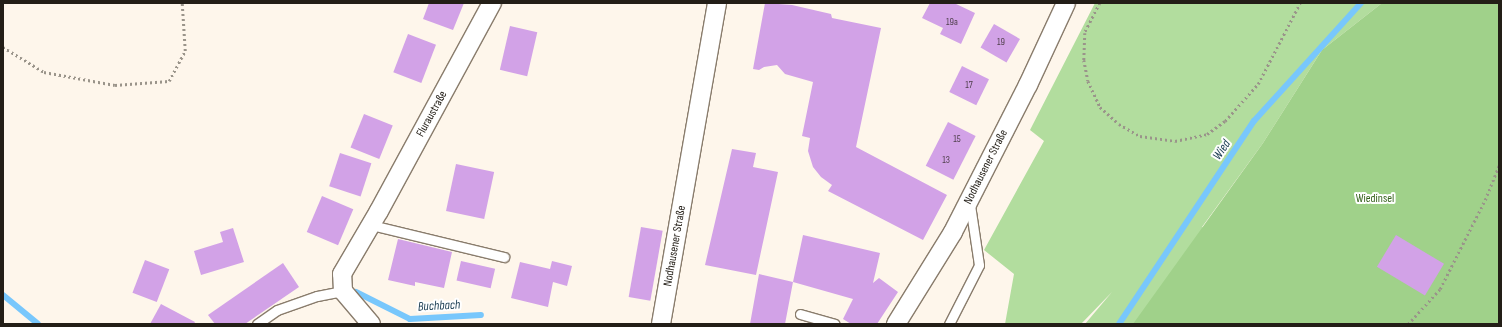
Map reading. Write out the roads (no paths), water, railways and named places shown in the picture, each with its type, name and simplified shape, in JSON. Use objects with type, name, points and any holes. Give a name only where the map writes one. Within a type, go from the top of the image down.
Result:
[{"type":"street","name":"Fluraustraße","points":[[343,291],[342,274],[371,225],[492,3]]},
{"type":"street","name":"Nodhausener Straße","points":[[661,324],[717,3]]},
{"type":"street","name":"Nodhausener Straße","points":[[896,324],[953,232],[1028,85],[1066,3]]},
{"type":"street","points":[[343,291],[371,324]]},
{"type":"lane","points":[[949,324],[979,265],[969,201]]},
{"type":"lane","points":[[371,225],[504,257]]},
{"type":"lane","points":[[257,324],[277,310],[317,296],[343,291]]},
{"type":"lane","points":[[800,314],[835,324]]},
{"type":"waterway","name":"Wied","points":[[1119,324],[1254,121],[1361,3]]},
{"type":"waterway","name":"Buchbach","points":[[356,292],[410,319],[481,315]]},
{"type":"waterway","name":"Buchbach","points":[[3,295],[38,324]]},
{"type":"park label","name":"Wiedinsel","points":[[1375,199]]}]
